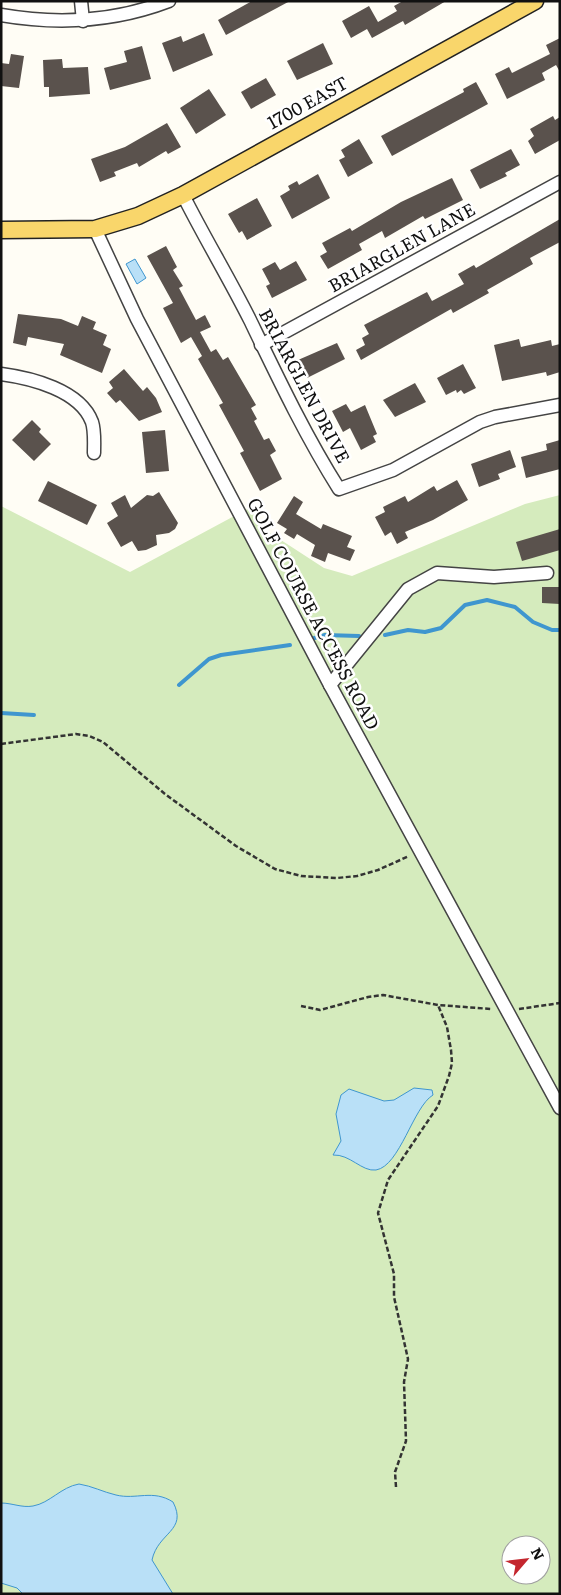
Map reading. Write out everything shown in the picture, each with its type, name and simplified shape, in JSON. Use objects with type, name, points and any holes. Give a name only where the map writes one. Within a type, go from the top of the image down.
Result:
[{"type":"main road","name":"1700 EAST","points":[[1,230],[95,229],[138,216],[183,195],[536,1]]},
{"type":"street","points":[[81,1],[83,21]]},
{"type":"street","points":[[1,15],[43,21],[83,21],[129,14],[169,1]]},
{"type":"street","name":"BRIARGLEN LANE","points":[[261,345],[560,182]]},
{"type":"street","name":"BRIARGLEN DRIVE","points":[[183,195],[250,321],[320,460],[339,489],[393,470],[480,422],[495,417],[560,405]]},
{"type":"street","name":"GOLF COURSE ACCESS ROAD","points":[[95,229],[137,319],[330,685],[560,1108]]},
{"type":"street","points":[[1,374],[43,383],[63,393],[82,407],[92,422],[94,453]]},
{"type":"street","points":[[330,685],[408,589],[437,573],[494,577],[547,573]]},
{"type":"path","points":[[1,744],[76,734],[89,736],[103,742],[164,794],[236,846],[275,869],[301,876],[337,878],[357,876],[378,870],[419,851]]},
{"type":"path","points":[[301,1006],[320,1010],[368,997],[383,995],[438,1005],[508,1011],[560,1003]]},
{"type":"path","points":[[396,1487],[396,1472],[400,1452],[406,1441],[404,1382],[408,1358],[394,1297],[394,1274],[378,1213],[388,1180],[438,1106],[449,1076],[452,1063],[451,1050],[447,1027],[438,1005]]},
{"type":"green space","points":[[560,495],[560,1594],[1,1594],[1,506],[130,572],[251,507],[264,529],[324,568],[352,576],[525,504]]},
{"type":"water","points":[[135,259],[146,278],[137,284],[126,264]]},
{"type":"water","points":[[414,1088],[432,1090],[433,1095],[419,1111],[399,1148],[385,1166],[371,1170],[345,1157],[333,1155],[341,1141],[336,1114],[341,1095],[349,1089],[384,1101],[394,1100]]},
{"type":"water","points":[[79,1484],[116,1495],[151,1495],[166,1498],[173,1502],[177,1512],[175,1526],[160,1543],[152,1560],[173,1594],[23,1594],[17,1588],[1,1583],[1,1503],[33,1506],[45,1502],[67,1488]]},
{"type":"building","points":[[252,1],[290,1],[226,35],[218,20]]},
{"type":"building","points":[[403,1],[446,1],[405,25],[403,21],[372,38],[367,29],[351,38],[342,21],[369,6],[378,22],[397,11],[394,6]]},
{"type":"building","points":[[204,33],[213,55],[173,72],[162,43],[181,36],[183,42]]},
{"type":"building","points":[[560,38],[560,72],[556,65],[542,73],[545,80],[507,99],[495,74],[509,67],[512,73],[550,54],[546,45]]},
{"type":"building","points":[[323,43],[333,64],[297,80],[287,61]]},
{"type":"building","points":[[142,46],[151,79],[110,90],[104,68],[127,62],[124,51]]},
{"type":"building","points":[[11,54],[24,56],[19,88],[1,86],[1,63],[9,64]]},
{"type":"building","points":[[62,59],[63,68],[88,67],[90,94],[49,97],[49,87],[44,87],[43,60]]},
{"type":"building","points":[[266,78],[276,95],[251,109],[241,92]]},
{"type":"building","points":[[476,82],[488,104],[392,156],[381,136],[464,92],[463,89]]},
{"type":"building","points":[[209,89],[226,115],[196,134],[180,108]]},
{"type":"building","points":[[553,116],[555,120],[560,117],[560,140],[535,154],[528,141],[534,136],[530,129]]},
{"type":"building","points":[[167,123],[181,147],[168,154],[166,151],[139,167],[137,163],[114,172],[116,176],[100,182],[91,159],[125,147]]},
{"type":"building","points":[[359,139],[373,163],[348,177],[339,160],[345,157],[341,150]]},
{"type":"building","points":[[511,149],[520,165],[505,173],[507,176],[480,189],[470,170]]},
{"type":"building","points":[[318,174],[330,198],[292,219],[280,196],[290,190],[288,186],[297,181],[299,185]]},
{"type":"building","points":[[452,178],[463,200],[425,219],[423,216],[385,238],[382,231],[359,244],[362,250],[328,269],[320,256],[327,252],[322,243],[350,228],[352,231],[401,202]]},
{"type":"building","points":[[257,198],[272,226],[247,240],[242,231],[239,233],[228,214]]},
{"type":"building","points":[[560,219],[560,242],[530,258],[533,264],[487,290],[489,293],[453,313],[451,309],[361,360],[356,350],[365,345],[362,338],[369,334],[364,325],[427,292],[432,301],[464,284],[458,274],[474,265],[476,268]]},
{"type":"building","points":[[166,246],[177,267],[173,270],[183,286],[179,288],[196,320],[205,315],[211,327],[200,332],[211,352],[216,349],[223,360],[228,357],[256,405],[251,408],[257,419],[254,421],[264,440],[269,438],[276,451],[270,455],[282,479],[260,491],[240,453],[244,451],[219,405],[223,403],[198,359],[202,356],[191,337],[181,343],[163,308],[173,303],[147,256]]},
{"type":"building","points":[[296,261],[307,280],[272,298],[266,286],[270,284],[262,269],[275,262],[280,270]]},
{"type":"building","points":[[18,314],[61,319],[78,326],[82,316],[96,322],[93,329],[107,335],[103,345],[111,349],[102,373],[60,355],[64,344],[28,337],[26,346],[13,343]]},
{"type":"building","points":[[519,339],[521,347],[551,340],[552,346],[560,344],[560,372],[547,376],[546,372],[502,381],[494,345]]},
{"type":"building","points":[[337,343],[345,359],[307,378],[298,360]]},
{"type":"building","points":[[463,364],[476,388],[464,394],[461,390],[457,393],[456,390],[446,395],[437,378]]},
{"type":"building","points":[[124,369],[143,391],[147,387],[156,398],[162,412],[139,421],[120,400],[116,403],[107,393],[113,388],[109,382]]},
{"type":"building","points":[[415,383],[426,402],[395,417],[383,400]]},
{"type":"building","points":[[346,404],[351,412],[365,405],[377,434],[373,436],[376,442],[361,450],[350,428],[343,432],[332,411]]},
{"type":"building","points":[[32,420],[41,429],[39,432],[51,444],[34,461],[12,440]]},
{"type":"building","points":[[165,430],[169,471],[146,473],[142,432]]},
{"type":"building","points":[[560,440],[560,469],[526,478],[521,457],[547,450],[546,444]]},
{"type":"building","points":[[510,450],[516,467],[498,474],[500,479],[479,487],[471,464]]},
{"type":"building","points":[[457,480],[468,500],[433,520],[405,532],[408,538],[397,544],[391,532],[385,536],[375,517],[385,512],[383,507],[405,496],[408,502],[434,486],[437,491]]},
{"type":"building","points":[[48,481],[97,505],[87,525],[38,501]]},
{"type":"building","points":[[159,492],[178,523],[175,529],[169,533],[156,535],[157,545],[146,550],[138,551],[132,541],[121,547],[107,523],[118,516],[111,503],[125,495],[131,508],[147,495],[153,496]]},
{"type":"building","points":[[294,496],[303,502],[296,514],[321,529],[323,524],[352,536],[347,547],[355,550],[350,561],[328,553],[325,562],[311,556],[315,545],[297,534],[294,539],[284,533],[287,529],[277,523]]},
{"type":"building","points":[[560,529],[560,550],[522,561],[516,542]]},
{"type":"building","points":[[542,587],[560,587],[560,604],[542,603]]},
{"type":"waterway","points":[[385,635],[408,630],[425,632],[441,628],[465,605],[487,600],[515,607],[533,622],[552,630],[560,630]]},
{"type":"waterway","points":[[311,639],[325,635],[359,636]]},
{"type":"waterway","points":[[179,685],[209,659],[221,655],[290,645]]},
{"type":"waterway","points":[[1,713],[34,715]]}]
